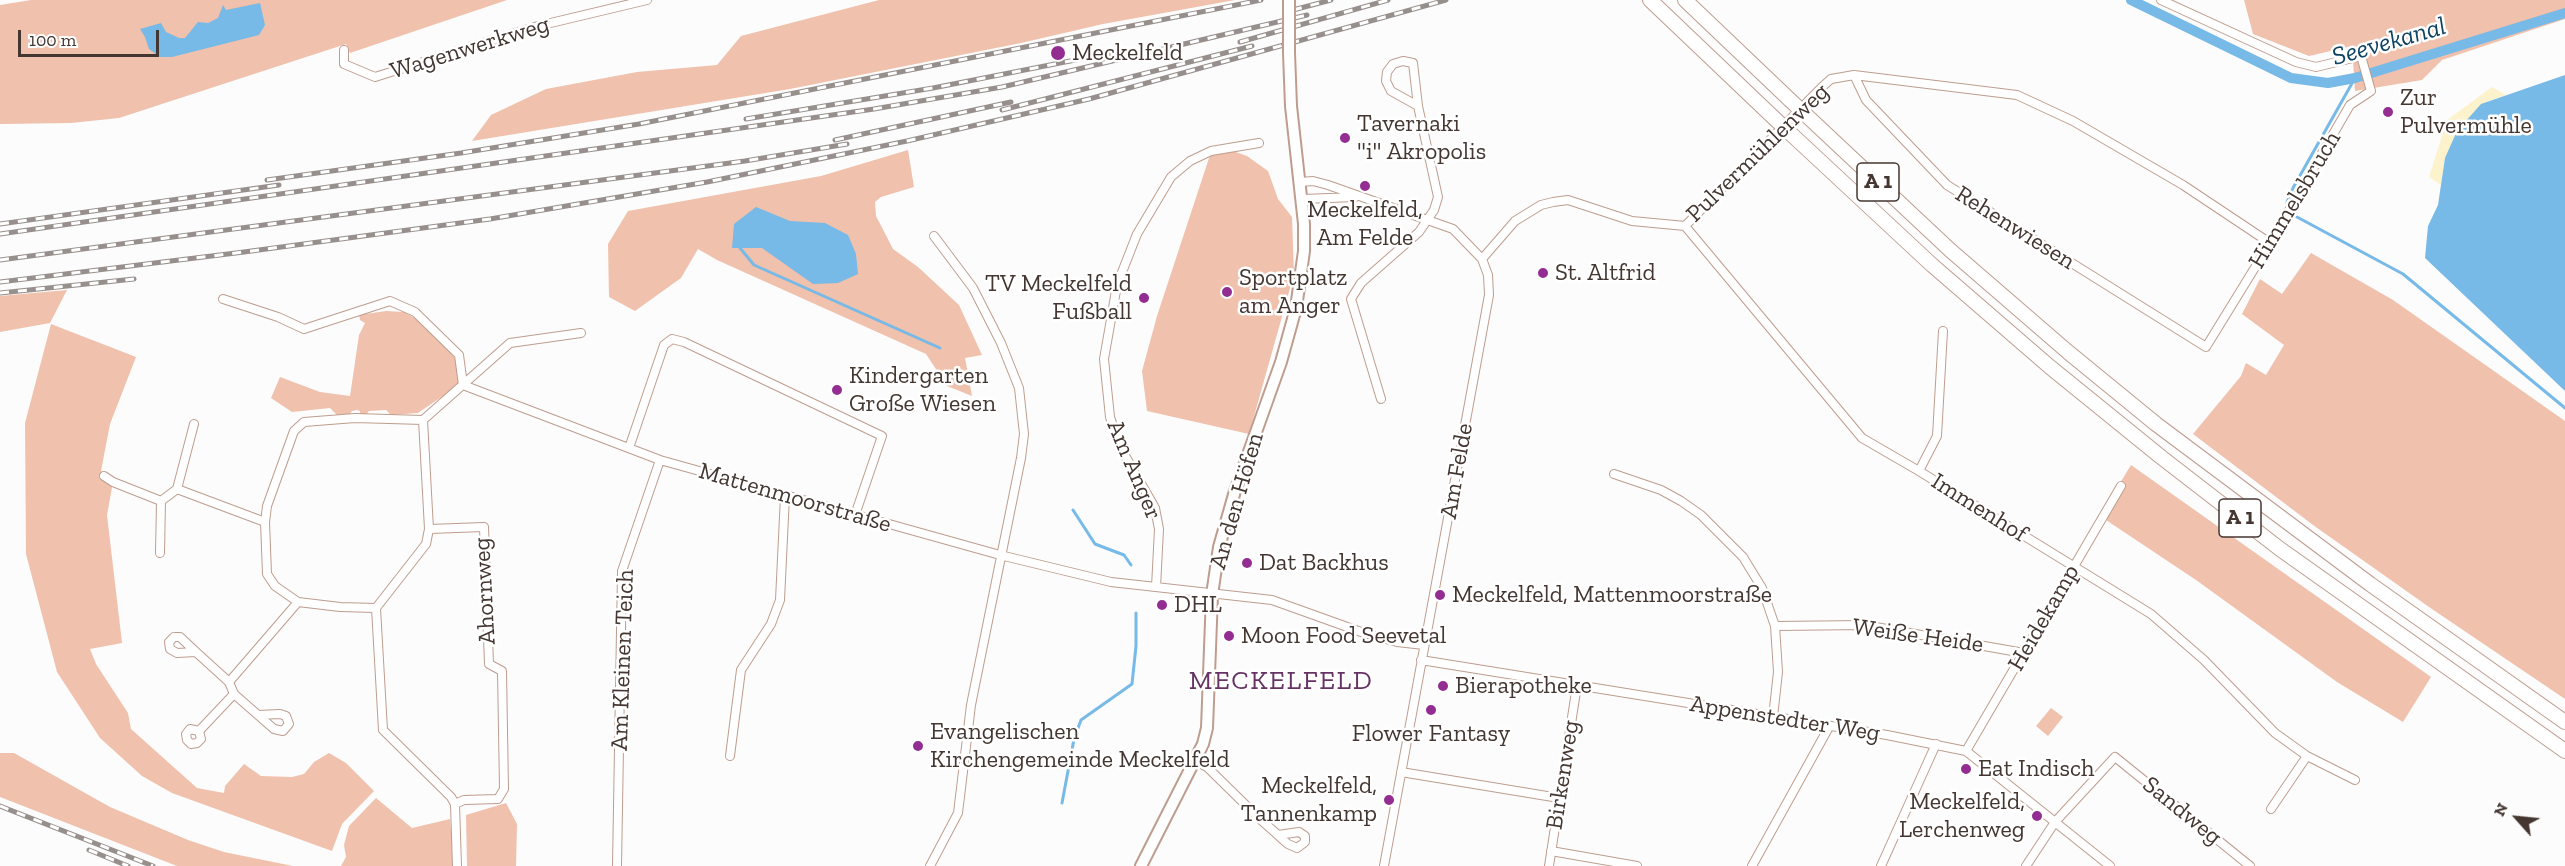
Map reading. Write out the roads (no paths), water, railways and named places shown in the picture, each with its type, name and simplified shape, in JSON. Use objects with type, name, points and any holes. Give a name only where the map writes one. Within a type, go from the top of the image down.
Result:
[{"type":"highway","name":"A 1","points":[[1650,0],[1941,273],[2050,367],[2280,549],[2565,751]]},
{"type":"highway","name":"A 1","points":[[1685,0],[1950,250],[2068,352],[2156,424],[2360,577],[2565,722]]},
{"type":"street","name":"Wagenwerkweg","points":[[344,50],[344,64],[375,77],[538,26],[647,0]]},
{"type":"street","name":"An den Höfen","points":[[1141,866],[1196,761],[1207,728],[1212,595],[1219,547],[1234,491],[1281,362],[1296,308],[1304,251],[1303,199],[1291,106],[1289,0]]},
{"type":"street","name":"Himmelsbruch","points":[[2161,0],[2296,62],[2316,67],[2361,56],[2371,91],[2350,105],[2270,243],[2206,347]]},
{"type":"street","points":[[1381,399],[1351,299],[1361,283],[1419,232],[1429,219],[1438,197],[1418,106],[1413,63],[1403,61],[1393,64],[1387,72],[1386,81],[1391,91],[1418,106]]},
{"type":"street","name":"Pulvermühlenweg","points":[[1482,259],[1515,221],[1553,202],[1568,200],[1632,221],[1685,226],[1822,87],[1831,80],[1854,75],[2017,95],[2073,121],[2183,185],[2270,243]]},
{"type":"street","name":"Rehenwiesen","points":[[1854,75],[1866,100],[1947,184],[2206,347]]},
{"type":"street","name":"Am Anger","points":[[1156,587],[1159,529],[1155,508],[1119,445],[1110,417],[1104,359],[1117,285],[1137,234],[1171,177],[1190,161],[1211,151],[1259,143]]},
{"type":"street","points":[[1300,182],[1313,181],[1453,229],[1482,259]]},
{"type":"street","points":[[1303,199],[1362,197]]},
{"type":"street","name":"Immenhof","points":[[1685,226],[1862,438],[2151,614],[2204,660],[2275,733],[2307,756],[2355,780]]},
{"type":"street","points":[[930,866],[958,813],[971,705],[1024,434],[1019,388],[1001,343],[973,288],[934,236]]},
{"type":"street","name":"Am Felde","points":[[1384,866],[1489,295],[1488,275],[1482,259]]},
{"type":"street","points":[[223,299],[278,317],[304,329],[390,301],[415,312],[459,355],[463,385]]},
{"type":"street","points":[[1919,471],[1936,436],[1943,331]]},
{"type":"street","points":[[376,608],[298,602],[275,586],[267,574],[265,522],[267,506],[294,431],[304,422],[355,418],[423,420],[510,343],[581,333]]},
{"type":"street","points":[[629,448],[664,345],[672,339],[684,342],[882,436],[855,515]]},
{"type":"street","name":"Mattenmoorstraße","points":[[463,385],[660,460],[1000,555],[1111,582],[1272,600],[1364,633],[1397,642],[1424,645]]},
{"type":"street","points":[[423,420],[429,529],[426,544],[376,608],[383,730],[451,796],[455,804],[457,866]]},
{"type":"street","points":[[160,501],[177,489],[194,424]]},
{"type":"street","name":"Am Kleinen Teich","points":[[617,866],[622,571],[660,460]]},
{"type":"street","points":[[1614,474],[1681,501],[1701,514],[1731,542],[1743,557],[1762,588],[1775,626],[1778,672],[1773,717]]},
{"type":"street","points":[[104,476],[112,482],[160,501]]},
{"type":"street","name":"Heidekamp","points":[[1966,751],[2121,486]]},
{"type":"street","points":[[177,489],[265,522]]},
{"type":"street","points":[[730,756],[741,670],[771,624],[780,600],[785,496]]},
{"type":"street","points":[[160,501],[160,553]]},
{"type":"street","name":"Ahornweg","points":[[429,529],[484,527],[489,664],[502,671],[504,789],[498,799],[464,800],[455,804]]},
{"type":"street","points":[[230,682],[298,602]]},
{"type":"street","name":"Weiße Heide","points":[[1775,626],[1864,625],[2024,653]]},
{"type":"street","points":[[196,652],[230,682],[234,694],[258,715]]},
{"type":"street","name":"Appenstedter Weg","points":[[1421,660],[1936,744],[1966,751],[2110,866]]},
{"type":"street","name":"Birkenweg","points":[[1549,866],[1576,684]]},
{"type":"street","points":[[199,731],[234,694]]},
{"type":"street","points":[[1752,866],[1829,727]]},
{"type":"street","points":[[1881,866],[1936,744]]},
{"type":"street","points":[[2271,809],[2307,756]]},
{"type":"street","name":"Sandweg","points":[[2055,822],[2115,757],[2250,866]]},
{"type":"street","points":[[1196,761],[1207,767],[1278,835]]},
{"type":"street","points":[[1401,772],[1559,798]]},
{"type":"street","points":[[2026,866],[2055,822]]},
{"type":"street","points":[[1551,851],[1637,866]]},
{"type":"water","points":[[260,3],[265,25],[259,35],[172,57],[160,57],[149,49],[140,29],[161,23],[166,32],[179,38],[185,38],[198,22],[208,23],[218,18],[223,5],[226,10]]},
{"type":"water","points":[[2565,75],[2565,391],[2425,258],[2428,226],[2438,205],[2445,158],[2457,131],[2481,104]]},
{"type":"water","points":[[756,207],[790,221],[825,223],[848,235],[856,254],[858,274],[838,283],[813,284],[762,248],[732,248],[734,224]]},
{"type":"waterway","name":"Seevekanal","points":[[2131,0],[2291,78],[2328,83],[2355,78],[2565,13]]},
{"type":"waterway","points":[[2287,202],[2355,78]]},
{"type":"waterway","points":[[2297,217],[2403,274],[2565,408]]},
{"type":"waterway","points":[[740,245],[754,265],[940,348]]},
{"type":"waterway","points":[[1073,510],[1095,544],[1124,555],[1131,565]]},
{"type":"waterway","points":[[1062,803],[1074,739],[1081,720],[1132,684],[1136,646],[1136,613]]},
{"type":"railway","points":[[267,180],[461,153],[639,124],[1261,0]]},
{"type":"railway","points":[[1293,10],[1331,0]]},
{"type":"railway","points":[[1240,42],[1388,0]]},
{"type":"railway","points":[[0,282],[490,219],[707,182],[907,141],[1089,99],[1446,0]]},
{"type":"railway","points":[[0,234],[874,109],[1002,87],[1307,15]]},
{"type":"railway","points":[[1002,110],[1252,46]]},
{"type":"railway","points":[[746,119],[933,88],[1126,50]]},
{"type":"railway","points":[[835,140],[1011,102]]},
{"type":"railway","points":[[0,260],[745,161],[847,144]]},
{"type":"railway","points":[[0,224],[279,185]]},
{"type":"railway","points":[[0,293],[134,279]]},
{"type":"railway","points":[[0,806],[153,866]]},
{"type":"railway","points":[[89,850],[128,866]]},
{"type":"place","name":"Meckelfeld","points":[[1058,53]]},
{"type":"place","name":"Zur Pulvermühle","points":[[2388,112]]},
{"type":"place","name":"Tavernaki \"i\" Akropolis","points":[[1345,138]]},
{"type":"place","name":"Meckelfeld, Am Felde","points":[[1365,186]]},
{"type":"place","name":"St. Altfrid","points":[[1543,273]]},
{"type":"place","name":"Sportplatz am Anger","points":[[1227,292]]},
{"type":"place","name":"TV Meckelfeld Fußball","points":[[1144,298]]},
{"type":"place","name":"Kindergarten Große Wiesen","points":[[837,390]]},
{"type":"place","name":"Dat Backhus","points":[[1247,563]]},
{"type":"place","name":"Meckelfeld, Mattenmoorstraße","points":[[1440,595]]},
{"type":"place","name":"DHL","points":[[1162,605]]},
{"type":"place","name":"Moon Food Seevetal","points":[[1229,636]]},
{"type":"place","name":"Bierapotheke","points":[[1443,686]]},
{"type":"place","name":"Flower Fantasy","points":[[1431,710]]},
{"type":"place","name":"Evangelischen Kirchengemeinde Meckelfeld","points":[[918,746]]},
{"type":"place","name":"Eat Indisch","points":[[1966,769]]},
{"type":"place","name":"Meckelfeld, Tannenkamp","points":[[1389,800]]},
{"type":"place","name":"Meckelfeld, Lerchenweg","points":[[2037,816]]},
{"type":"district","name":"MECKELFELD","points":[[1281,681]]}]
